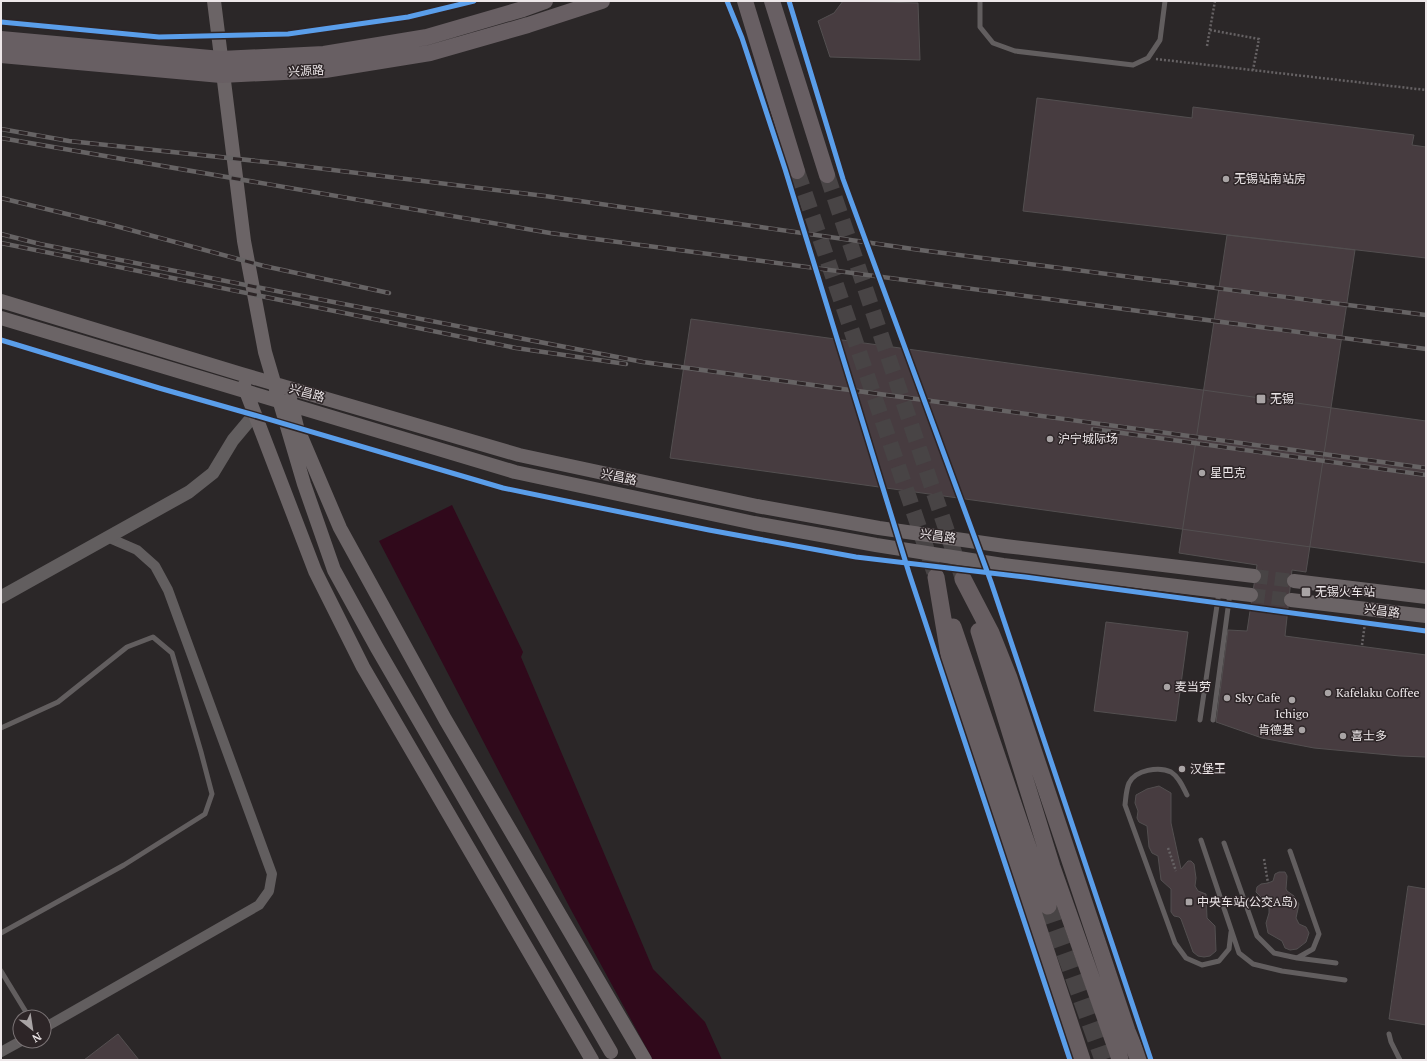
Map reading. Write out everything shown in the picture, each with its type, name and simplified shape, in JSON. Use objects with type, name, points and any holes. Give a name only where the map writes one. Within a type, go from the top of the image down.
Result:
[{"type":"highway","points":[[1048,906],[936,577],[950,661],[1082,1060]]},
{"type":"highway","points":[[1120,1059],[1052,867],[963,579],[991,634],[1009,678],[1127,1031],[1139,1060]]},
{"type":"main road","points":[[214,1],[244,241],[265,352],[304,484],[334,570],[381,655],[615,1057]]},
{"type":"main road","name":"兴源路","points":[[1,39],[221,59],[324,54],[427,37],[523,10],[546,1]]},
{"type":"main road","name":"兴源路","points":[[1,55],[221,75],[325,70],[430,53],[528,25],[602,1]]},
{"type":"main road","points":[[745,1],[798,171]]},
{"type":"main road","points":[[772,1],[827,175]]},
{"type":"main road","name":"兴昌路","points":[[1,301],[241,374],[519,455],[757,506],[879,528],[1005,546],[1254,576]]},
{"type":"main road","name":"兴昌路","points":[[1,318],[515,472],[754,523],[876,545],[1003,565],[1251,595]]},
{"type":"main road","points":[[241,374],[254,414],[315,571],[363,667],[592,1060]]},
{"type":"main road","points":[[286,387],[297,428],[340,528],[445,719],[645,1060]]},
{"type":"main road","name":"兴昌路","points":[[1294,581],[1426,597]]},
{"type":"main road","name":"兴昌路","points":[[1291,600],[1426,616]]},
{"type":"street","points":[[1,597],[189,492],[213,473],[233,440],[254,414]]},
{"type":"street","points":[[52,1023],[259,905],[269,891],[272,874],[168,590],[155,566],[142,554],[137,550],[107,537]]},
{"type":"street","points":[[1,1052],[12,1046]]},
{"type":"lane","points":[[980,1],[980,27],[993,42],[1015,51],[1133,66],[1148,58],[1160,40],[1165,1]]},
{"type":"lane","points":[[1200,720],[1224,592]]},
{"type":"lane","points":[[1213,720],[1224,592]]},
{"type":"lane","points":[[1,728],[58,702],[127,647],[153,637],[172,653],[212,794],[205,814],[124,865],[1,933]]},
{"type":"lane","points":[[1187,795],[1180,781],[1171,772],[1158,768],[1142,771],[1130,782],[1126,794],[1126,805],[1175,943],[1186,958],[1202,965],[1219,961],[1229,950],[1232,932]]},
{"type":"lane","points":[[1201,840],[1238,953],[1253,964],[1282,971],[1345,980]]},
{"type":"lane","points":[[1224,843],[1257,936],[1274,953],[1297,958],[1336,963]]},
{"type":"lane","points":[[1290,851],[1319,934],[1313,949],[1297,958]]},
{"type":"lane","points":[[1,971],[23,1009]]},
{"type":"lane","points":[[1389,1034],[1391,1042],[1400,1060]]},
{"type":"path","points":[[1207,46],[1216,1]]},
{"type":"path","points":[[1210,30],[1259,39],[1253,70]]},
{"type":"path","points":[[1148,58],[1426,90]]},
{"type":"path","points":[[1362,645],[1365,623]]},
{"type":"path","points":[[1168,848],[1176,872]]},
{"type":"path","points":[[1264,858],[1268,883]]},
{"type":"shaded area","points":[[452,505],[523,652],[521,657],[653,969],[705,1022],[722,1060],[653,1060],[570,908],[379,541]]},
{"type":"building","points":[[843,1],[918,3],[920,60],[830,57],[818,21],[834,13]]},
{"type":"building","name":"无锡站南站房","points":[[1037,98],[1192,118],[1193,107],[1414,135],[1412,145],[1426,147],[1426,258],[1023,211]]},
{"type":"building","name":"无锡","points":[[1227,235],[1355,250],[1306,572],[1292,570],[1285,636],[1426,655],[1426,757],[1314,748],[1262,738],[1216,722],[1228,630],[1247,631],[1257,565],[1179,553]]},
{"type":"building","name":"沪宁城际场","points":[[691,319],[1426,421],[1426,563],[670,458]]},
{"type":"building","points":[[1106,622],[1188,632],[1176,721],[1094,711]]},
{"type":"building","points":[[1159,786],[1171,793],[1171,823],[1181,869],[1188,861],[1191,861],[1194,864],[1196,878],[1195,886],[1198,891],[1206,894],[1207,918],[1215,926],[1216,951],[1210,956],[1198,956],[1193,952],[1181,919],[1174,916],[1171,912],[1171,889],[1161,880],[1158,856],[1152,853],[1149,847],[1147,826],[1139,822],[1137,818],[1138,811],[1135,803],[1136,795],[1147,789]]},
{"type":"building","points":[[1285,872],[1287,876],[1286,889],[1294,896],[1299,904],[1296,918],[1299,924],[1306,927],[1309,933],[1306,942],[1297,949],[1290,950],[1285,948],[1282,941],[1268,933],[1266,923],[1269,913],[1269,905],[1256,892],[1257,887],[1261,884],[1273,881],[1275,874]]},
{"type":"building","points":[[1408,886],[1426,889],[1426,1025],[1389,1019]]},
{"type":"building","points":[[118,1034],[139,1060],[84,1060]]},
{"type":"tunnel","points":[[797,171],[936,577]]},
{"type":"tunnel","points":[[827,175],[963,579]]},
{"type":"tunnel","points":[[1254,576],[1294,581]]},
{"type":"tunnel","points":[[1251,595],[1291,600]]},
{"type":"tunnel","points":[[1048,906],[1103,1060]]},
{"type":"railway","points":[[1,129],[69,141],[276,163],[545,196],[920,250],[1426,315]]},
{"type":"railway","points":[[1,138],[550,233],[1426,349]]},
{"type":"railway","points":[[1,198],[112,225],[264,266],[389,293]]},
{"type":"railway","points":[[1,234],[40,244],[643,362],[1426,468]]},
{"type":"railway","points":[[1,243],[516,348],[626,364]]},
{"type":"railway","points":[[1093,429],[1426,475]]},
{"type":"cycle path","points":[[1,22],[159,37],[288,34],[408,17],[474,1]]},
{"type":"cycle path","points":[[727,1],[742,38],[785,169],[909,573],[1070,1060]]},
{"type":"cycle path","points":[[789,1],[843,179],[991,582],[1151,1060]]},
{"type":"cycle path","points":[[1,340],[159,388],[503,488],[571,502],[709,530],[856,557],[1025,577],[1426,631]]},
{"type":"place","name":"无锡站南站房","points":[[1226,179]]},
{"type":"place","name":"无锡","points":[[1261,399]]},
{"type":"place","name":"沪宁城际场","points":[[1050,439]]},
{"type":"place","name":"星巴克","points":[[1202,473]]},
{"type":"place","name":"无锡火车站","points":[[1306,592]]},
{"type":"place","name":"麦当劳","points":[[1167,687]]},
{"type":"place","name":"Kafelaku Coffee","points":[[1328,693]]},
{"type":"place","name":"Sky Cafe","points":[[1227,698]]},
{"type":"place","name":"Ichigo","points":[[1292,700]]},
{"type":"place","name":"肯德基","points":[[1302,730]]},
{"type":"place","name":"喜士多","points":[[1343,736]]},
{"type":"place","name":"汉堡王","points":[[1182,769]]},
{"type":"place","name":"中央车站(公交A岛)","points":[[1189,902]]}]
